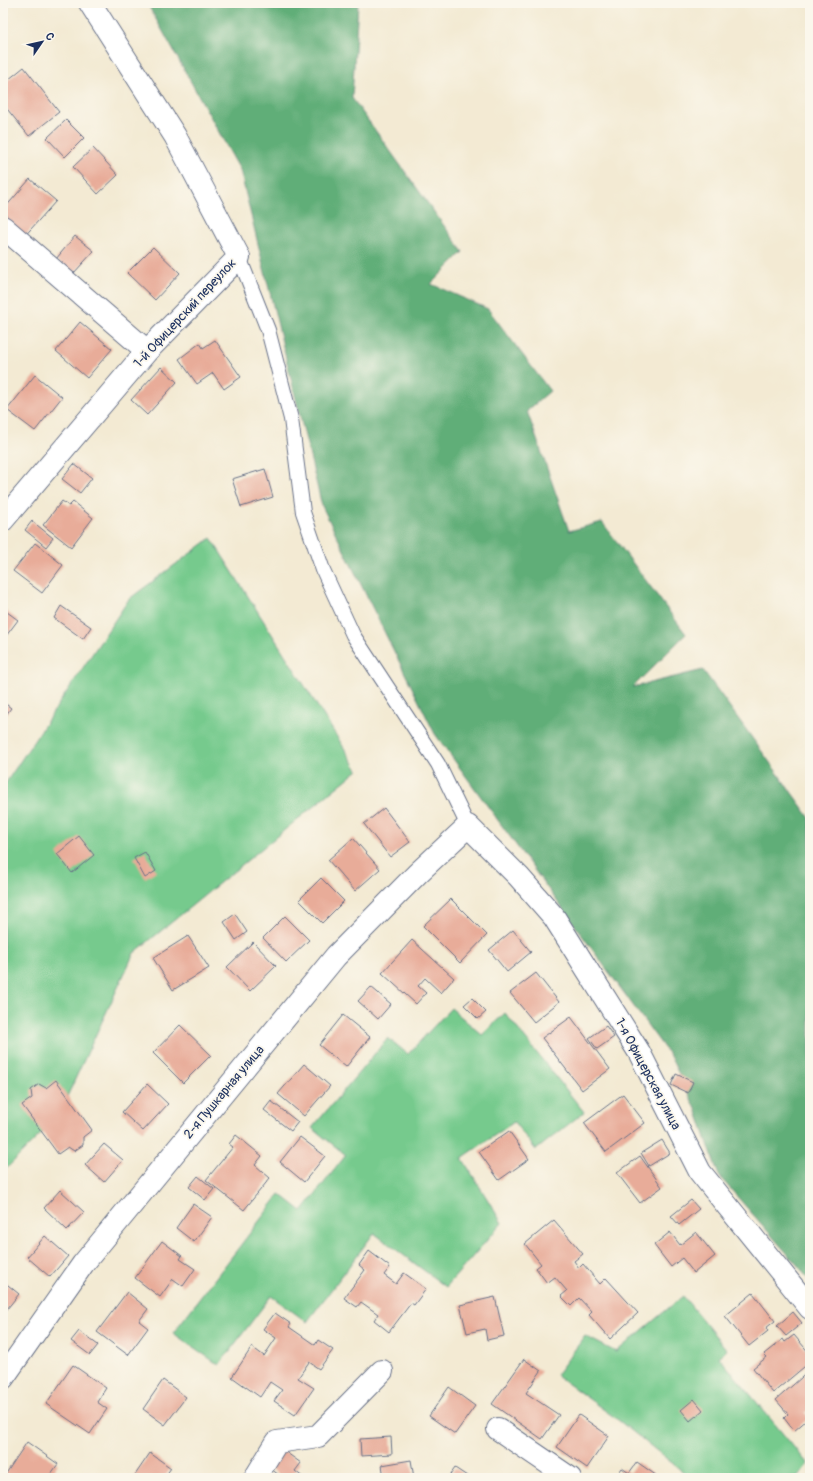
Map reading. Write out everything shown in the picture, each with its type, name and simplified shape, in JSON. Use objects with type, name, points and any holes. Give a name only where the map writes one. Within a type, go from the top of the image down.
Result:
[{"type":"street","name":"1-й Офицерский переулок","points":[[3,520],[147,351],[239,257],[175,136],[90,3]]},
{"type":"street","points":[[3,227],[147,351]]},
{"type":"street","name":"1-я Офицерская улица","points":[[468,826],[519,877],[554,917],[640,1052],[700,1172],[810,1308]]},
{"type":"street","name":"2-я Пушкарная улица","points":[[3,1378],[83,1264],[336,956],[418,873],[468,826]]},
{"type":"street","points":[[255,1478],[278,1442],[318,1436],[382,1371]]},
{"type":"street","points":[[498,1429],[570,1478]]},
{"type":"lane","points":[[239,257],[268,330],[291,419],[303,512],[323,570],[353,635],[438,764],[468,826]]},
{"type":"green space","points":[[147,3],[358,3],[352,98],[463,252],[431,284],[488,309],[550,391],[527,411],[569,531],[602,522],[686,634],[633,687],[703,670],[810,818],[810,1282],[800,1268],[719,1176],[696,1109],[670,1056],[435,734],[322,506],[240,170]]},
{"type":"green space","points":[[211,538],[358,770],[134,953],[57,1118],[3,1172],[3,787],[129,599]]},
{"type":"green space","points":[[451,1008],[482,1035],[505,1013],[584,1112],[536,1150],[514,1122],[462,1158],[502,1223],[446,1287],[374,1233],[307,1322],[271,1296],[219,1365],[173,1333],[280,1194],[302,1211],[346,1155],[312,1128],[388,1038],[408,1054]]},
{"type":"green space","points":[[683,1296],[727,1350],[719,1357],[808,1464],[797,1478],[691,1478],[618,1420],[556,1375],[585,1336],[616,1352]]},
{"type":"building","points":[[24,67],[59,112],[29,136],[3,104],[3,84]]},
{"type":"building","points":[[66,120],[84,138],[65,157],[47,138]]},
{"type":"building","points":[[93,148],[118,175],[98,194],[73,167]]},
{"type":"building","points":[[30,179],[56,201],[22,239],[3,221],[3,210]]},
{"type":"building","points":[[75,236],[94,251],[73,274],[56,259]]},
{"type":"building","points":[[153,247],[180,273],[155,300],[127,273]]},
{"type":"building","points":[[80,322],[112,349],[87,378],[56,351]]},
{"type":"building","points":[[215,340],[241,377],[224,389],[213,373],[197,384],[179,359],[200,343],[203,348]]},
{"type":"building","points":[[161,367],[177,382],[147,415],[131,400]]},
{"type":"building","points":[[35,375],[62,397],[35,431],[7,410]]},
{"type":"building","points":[[74,464],[92,478],[80,493],[62,479]]},
{"type":"building","points":[[265,469],[273,497],[241,507],[232,479]]},
{"type":"building","points":[[62,501],[69,506],[73,502],[93,518],[71,547],[43,525]]},
{"type":"building","points":[[32,521],[53,538],[46,547],[25,530]]},
{"type":"building","points":[[35,543],[63,565],[42,593],[13,571]]},
{"type":"building","points":[[61,606],[91,627],[83,639],[54,618]]},
{"type":"building","points":[[3,609],[18,620],[3,640]]},
{"type":"building","points":[[3,702],[11,708],[3,719]]},
{"type":"building","points":[[384,808],[410,842],[390,857],[364,824]]},
{"type":"building","points":[[79,836],[94,855],[72,873],[57,854]]},
{"type":"building","points":[[353,838],[380,869],[355,891],[328,860]]},
{"type":"building","points":[[145,852],[156,871],[145,878],[134,858]]},
{"type":"building","points":[[321,878],[344,901],[322,923],[299,900]]},
{"type":"building","points":[[451,899],[487,935],[460,963],[423,926]]},
{"type":"building","points":[[235,914],[247,932],[236,940],[224,922]]},
{"type":"building","points":[[285,916],[309,940],[286,962],[263,938]]},
{"type":"building","points":[[513,930],[531,952],[507,972],[489,950]]},
{"type":"building","points":[[188,936],[209,968],[173,990],[153,958]]},
{"type":"building","points":[[412,940],[454,978],[441,993],[425,978],[418,986],[426,993],[416,1004],[382,973]]},
{"type":"building","points":[[253,942],[276,966],[250,991],[227,967]]},
{"type":"building","points":[[536,973],[559,1002],[534,1022],[510,993]]},
{"type":"building","points":[[371,987],[391,1004],[378,1019],[358,1001]]},
{"type":"building","points":[[472,998],[486,1012],[478,1019],[464,1005]]},
{"type":"building","points":[[343,1015],[370,1037],[346,1067],[319,1045]]},
{"type":"building","points":[[571,1017],[610,1069],[582,1090],[542,1038]]},
{"type":"building","points":[[180,1025],[211,1055],[183,1083],[153,1053]]},
{"type":"building","points":[[606,1026],[614,1037],[597,1049],[589,1038]]},
{"type":"building","points":[[304,1064],[330,1086],[304,1116],[278,1094]]},
{"type":"building","points":[[676,1074],[693,1082],[688,1093],[671,1085]]},
{"type":"building","points":[[56,1080],[92,1130],[83,1137],[83,1145],[74,1151],[68,1147],[58,1154],[22,1105],[32,1098],[31,1090],[39,1084],[46,1088]]},
{"type":"building","points":[[147,1084],[168,1104],[143,1131],[122,1112]]},
{"type":"building","points":[[623,1094],[645,1123],[606,1152],[584,1123]]},
{"type":"building","points":[[271,1101],[298,1122],[291,1131],[264,1110]]},
{"type":"building","points":[[509,1131],[529,1159],[499,1180],[479,1152]]},
{"type":"building","points":[[236,1135],[262,1156],[255,1165],[270,1178],[244,1210],[206,1180],[233,1147],[229,1144]]},
{"type":"building","points":[[300,1137],[325,1156],[304,1182],[280,1162]]},
{"type":"building","points":[[662,1140],[670,1153],[649,1166],[641,1153]]},
{"type":"building","points":[[104,1144],[123,1160],[104,1182],[85,1165]]},
{"type":"building","points":[[640,1156],[662,1187],[640,1203],[617,1173]]},
{"type":"building","points":[[198,1176],[214,1189],[205,1200],[189,1187]]},
{"type":"building","points":[[60,1190],[84,1212],[67,1230],[44,1208]]},
{"type":"building","points":[[691,1200],[699,1209],[679,1225],[671,1216]]},
{"type":"building","points":[[193,1204],[212,1217],[194,1242],[176,1228]]},
{"type":"building","points":[[554,1220],[583,1254],[574,1261],[579,1268],[583,1264],[600,1284],[606,1278],[638,1313],[610,1339],[589,1315],[592,1312],[579,1298],[571,1306],[561,1296],[567,1291],[555,1277],[547,1283],[536,1268],[541,1264],[525,1244]]},
{"type":"building","points":[[670,1232],[680,1245],[696,1232],[715,1256],[694,1273],[682,1258],[671,1267],[654,1245]]},
{"type":"building","points":[[45,1236],[68,1256],[50,1277],[27,1257]]},
{"type":"building","points":[[162,1241],[182,1256],[180,1259],[195,1269],[183,1286],[173,1279],[160,1297],[135,1278]]},
{"type":"building","points":[[369,1251],[390,1267],[384,1275],[396,1284],[404,1273],[426,1289],[414,1305],[411,1303],[389,1332],[374,1320],[378,1314],[361,1302],[357,1307],[344,1298],[365,1270],[359,1265]]},
{"type":"building","points":[[3,1281],[19,1294],[3,1314]]},
{"type":"building","points":[[127,1292],[148,1309],[139,1321],[148,1328],[128,1355],[97,1332]]},
{"type":"building","points":[[753,1293],[775,1321],[766,1328],[768,1331],[749,1346],[725,1316]]},
{"type":"building","points":[[495,1297],[504,1336],[487,1340],[485,1329],[467,1333],[460,1305]]},
{"type":"building","points":[[793,1312],[802,1323],[786,1336],[777,1326]]},
{"type":"building","points":[[275,1313],[291,1324],[289,1327],[315,1345],[318,1340],[333,1350],[319,1369],[309,1362],[298,1378],[314,1388],[295,1415],[274,1401],[282,1390],[270,1382],[260,1397],[232,1377],[252,1347],[264,1356],[276,1338],[263,1329]]},
{"type":"building","points":[[79,1331],[98,1345],[90,1355],[71,1341]]},
{"type":"building","points":[[794,1335],[810,1354],[810,1362],[773,1393],[753,1368],[767,1357],[764,1354],[783,1339],[785,1342]]},
{"type":"building","points":[[524,1359],[541,1371],[526,1393],[559,1415],[542,1439],[492,1404]]},
{"type":"building","points":[[73,1365],[106,1388],[97,1402],[107,1409],[90,1434],[46,1404]]},
{"type":"building","points":[[810,1370],[810,1408],[805,1413],[809,1418],[794,1431],[784,1418],[788,1414],[776,1400]]},
{"type":"building","points":[[163,1380],[186,1397],[165,1425],[143,1409]]},
{"type":"building","points":[[449,1387],[475,1406],[455,1434],[429,1416]]},
{"type":"building","points":[[694,1399],[703,1410],[690,1421],[681,1410]]},
{"type":"building","points":[[579,1415],[609,1436],[587,1468],[557,1447]]},
{"type":"building","points":[[391,1437],[392,1454],[361,1456],[360,1439]]},
{"type":"building","points":[[27,1442],[58,1464],[48,1478],[3,1478]]},
{"type":"building","points":[[280,1448],[301,1463],[295,1471],[304,1478],[283,1478],[267,1466]]},
{"type":"building","points":[[150,1453],[171,1468],[164,1478],[133,1478]]},
{"type":"building","points":[[411,1460],[414,1478],[384,1478],[382,1465]]},
{"type":"building","points":[[637,1462],[660,1478],[615,1478],[622,1468],[629,1473]]},
{"type":"building","points":[[455,1468],[470,1478],[448,1478]]}]
